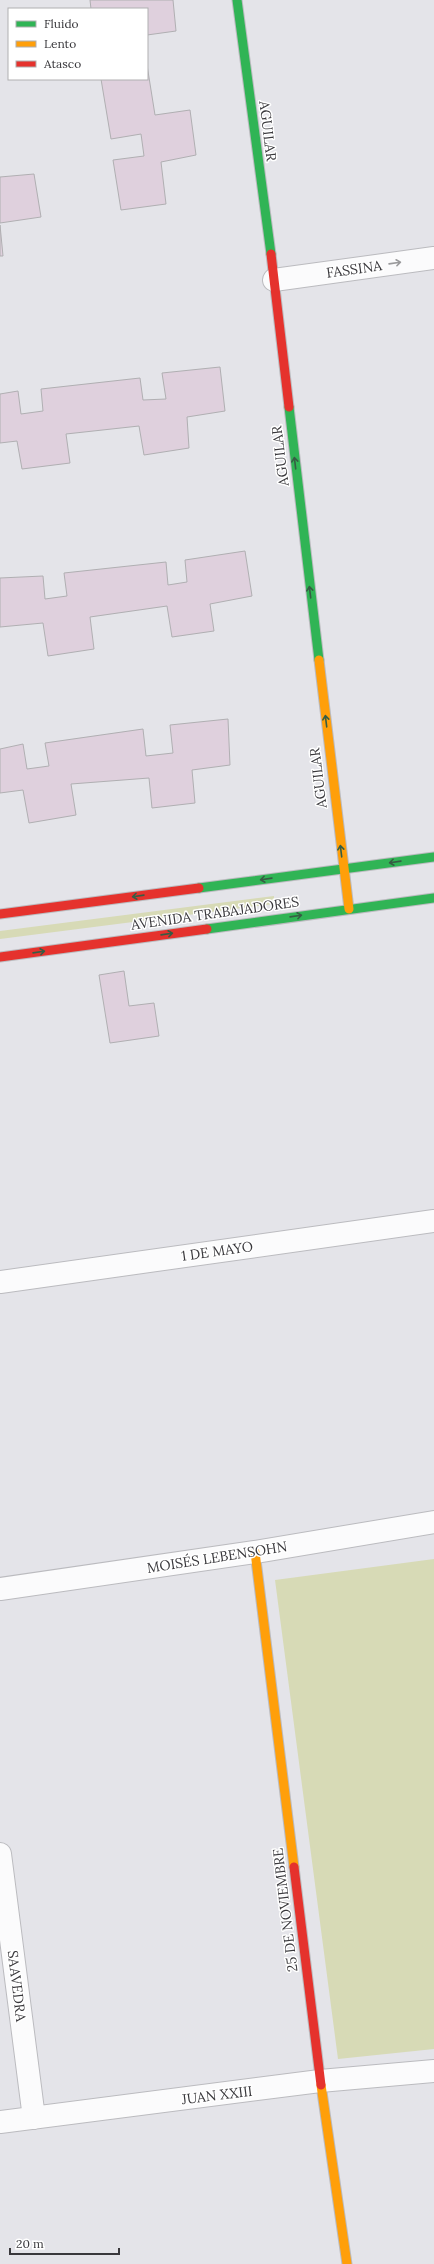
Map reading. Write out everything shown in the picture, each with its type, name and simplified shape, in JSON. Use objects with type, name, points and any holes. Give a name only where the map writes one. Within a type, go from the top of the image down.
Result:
[{"type":"street","name":"AGUILAR","points":[[237,0],[274,280],[343,869],[349,909]]},
{"type":"street","name":"FASSINA","points":[[274,280],[434,258]]},
{"type":"street","name":"AVENIDA TRABAJADORES","points":[[0,914],[434,857]]},
{"type":"street","name":"AVENIDA TRABAJADORES","points":[[0,957],[434,898]]},
{"type":"street","name":"1 DE MAYO","points":[[0,1282],[434,1221]]},
{"type":"street","name":"MOISÉS LEBENSOHN","points":[[0,1589],[255,1552],[434,1522]]},
{"type":"street","name":"25 DE NOVIEMBRE","points":[[255,1552],[320,2081],[347,2264]]},
{"type":"street","name":"SAAVEDRA","points":[[0,1854],[34,2118]]},
{"type":"street","name":"JUAN XXIII","points":[[0,2122],[320,2081],[434,2071]]},
{"type":"green space","points":[[274,896],[274,904],[0,939],[0,931]]},
{"type":"green space","points":[[434,1559],[434,2049],[338,2059],[275,1580]]},
{"type":"building","points":[[90,0],[173,0],[176,31],[148,35],[148,8],[91,8]]},
{"type":"building","points":[[148,71],[155,115],[190,110],[196,155],[161,162],[166,204],[121,210],[113,160],[144,156],[141,134],[111,139],[101,80],[148,80]]},
{"type":"building","points":[[34,174],[41,217],[0,223],[0,177]]},
{"type":"building","points":[[0,225],[3,256],[0,256]]},
{"type":"building","points":[[220,367],[225,411],[187,417],[189,448],[144,455],[139,426],[66,434],[70,463],[22,469],[17,441],[0,443],[0,394],[18,391],[21,414],[43,411],[41,389],[140,378],[143,400],[166,399],[162,373]]},
{"type":"building","points":[[245,551],[252,596],[210,604],[214,631],[172,637],[167,606],[90,617],[94,649],[48,656],[43,623],[0,627],[0,578],[43,576],[45,599],[67,596],[64,573],[166,562],[168,585],[187,582],[185,560]]},
{"type":"building","points":[[228,719],[230,765],[192,770],[195,803],[152,808],[149,778],[71,784],[76,815],[29,823],[23,790],[0,793],[0,749],[23,744],[27,769],[49,766],[45,743],[143,729],[146,756],[173,753],[170,725]]},
{"type":"building","points":[[124,971],[129,1006],[154,1003],[159,1036],[110,1043],[99,975]]},
{"type":"traffic: fast","points":[[237,0],[271,254]]},
{"type":"traffic: fast","points":[[289,407],[319,660]]},
{"type":"traffic: fast","points":[[199,888],[434,857]]},
{"type":"traffic: fast","points":[[207,929],[434,898]]},
{"type":"traffic: slow","points":[[319,660],[349,909]]},
{"type":"traffic: slow","points":[[255,1552],[294,1867]]},
{"type":"traffic: slow","points":[[321,2085],[347,2264]]},
{"type":"traffic: jam","points":[[271,254],[289,407]]},
{"type":"traffic: jam","points":[[0,914],[199,888]]},
{"type":"traffic: jam","points":[[0,957],[207,929]]},
{"type":"traffic: jam","points":[[294,1867],[321,2085]]}]
